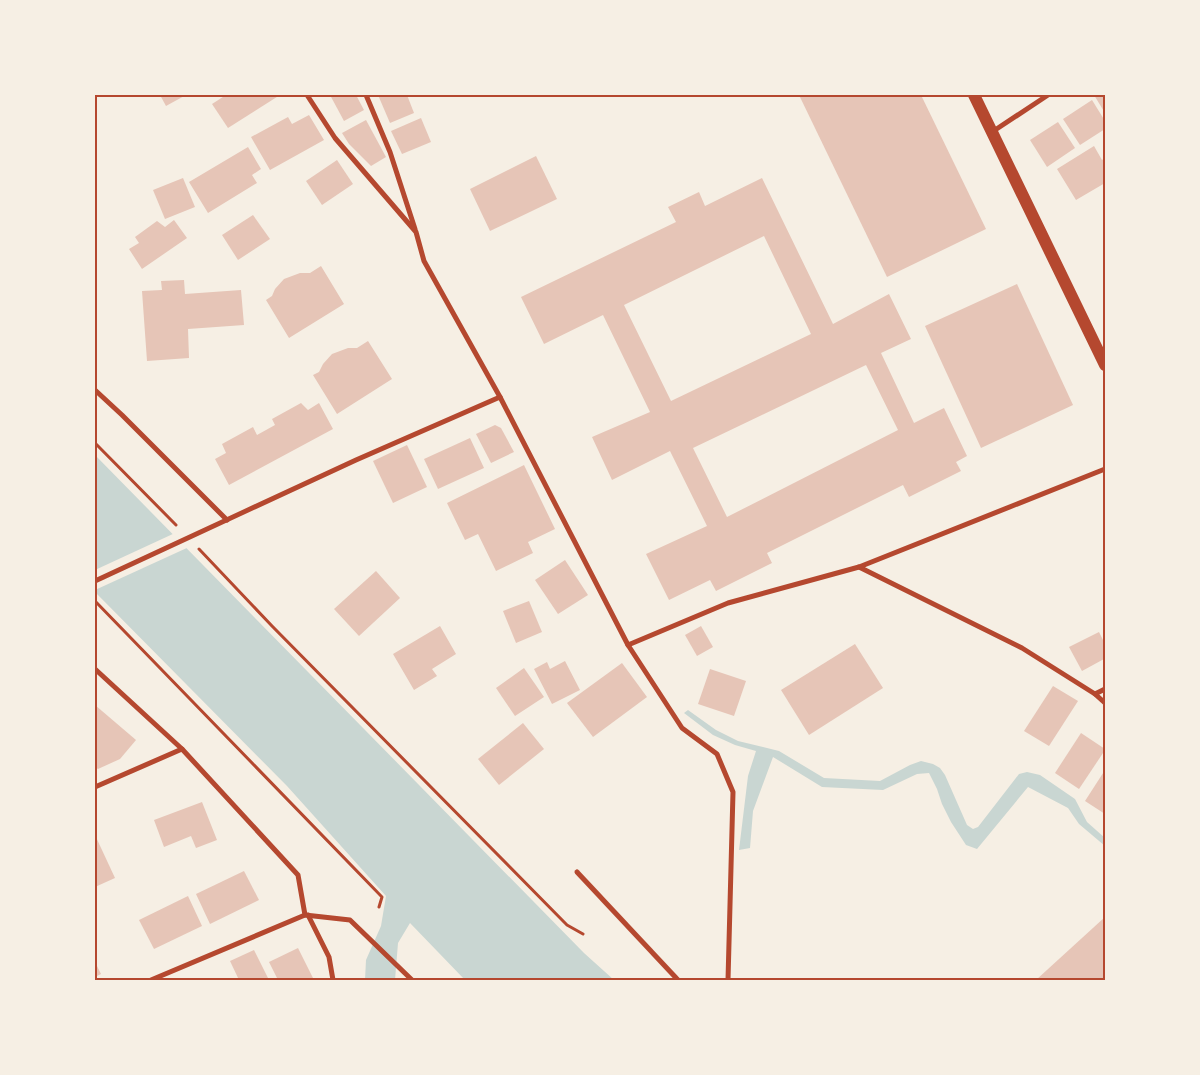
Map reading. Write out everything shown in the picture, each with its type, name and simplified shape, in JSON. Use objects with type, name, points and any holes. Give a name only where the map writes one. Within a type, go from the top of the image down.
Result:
[{"type":"main road","points":[[974,95],[1105,365]]},
{"type":"street","points":[[307,95],[334,138],[416,232]]},
{"type":"street","points":[[366,95],[390,152],[424,261],[500,397],[628,645],[682,728],[717,754],[733,792],[728,980]]},
{"type":"street","points":[[992,132],[1048,95]]},
{"type":"street","points":[[95,390],[227,520]]},
{"type":"street","points":[[95,581],[356,460],[500,397]]},
{"type":"street","points":[[628,645],[728,603],[859,567],[1105,469]]},
{"type":"street","points":[[859,567],[1022,648],[1095,694],[1105,703]]},
{"type":"street","points":[[95,668],[182,749],[298,875],[307,915],[329,958],[333,980]]},
{"type":"street","points":[[1095,694],[1105,689]]},
{"type":"street","points":[[95,787],[182,749]]},
{"type":"street","points":[[577,872],[678,980]]},
{"type":"street","points":[[151,980],[307,915],[350,920],[412,980]]},
{"type":"path","points":[[95,443],[176,525]]},
{"type":"path","points":[[198,547],[272,626],[560,918],[567,925],[583,934]]},
{"type":"path","points":[[95,601],[382,897],[379,908]]},
{"type":"shaded area","points":[[95,455],[584,953],[614,980],[465,980],[410,923],[398,943],[395,980],[365,980],[366,960],[381,926],[386,896],[287,786],[95,592]]},
{"type":"shaded area","points":[[688,710],[716,730],[738,741],[779,751],[824,778],[880,781],[921,761],[933,764],[940,768],[945,775],[967,825],[973,829],[978,827],[1019,774],[1027,772],[1040,775],[1075,799],[1087,822],[1105,838],[1105,846],[1079,824],[1068,808],[1028,787],[977,849],[966,845],[951,822],[929,773],[917,774],[883,790],[822,787],[773,757],[753,811],[750,848],[739,850],[748,776],[756,751],[735,745],[713,735],[684,713]]},
{"type":"pier","points":[[175,533],[189,547],[95,590],[95,570]]},
{"type":"building","points":[[160,95],[186,95],[166,106]]},
{"type":"building","points":[[226,95],[280,95],[228,128],[212,104]]},
{"type":"building","points":[[330,95],[356,95],[364,110],[344,121]]},
{"type":"building","points":[[378,95],[407,95],[414,113],[390,123]]},
{"type":"building","points":[[799,95],[921,95],[986,229],[887,277]]},
{"type":"building","points":[[1094,95],[1105,95],[1105,113]]},
{"type":"building","points":[[1092,100],[1105,121],[1105,129],[1080,145],[1063,119]]},
{"type":"building","points":[[309,115],[324,140],[270,170],[251,137],[288,117],[292,124]]},
{"type":"building","points":[[421,118],[431,142],[402,154],[391,131]]},
{"type":"building","points":[[366,120],[386,157],[371,166],[349,144],[342,133]]},
{"type":"building","points":[[1058,122],[1075,148],[1047,167],[1030,140]]},
{"type":"building","points":[[1094,146],[1102,160],[1105,158],[1105,183],[1076,200],[1057,169]]},
{"type":"building","points":[[248,147],[261,169],[252,175],[257,183],[208,213],[189,182]]},
{"type":"building","points":[[536,156],[557,199],[490,231],[470,189]]},
{"type":"building","points":[[337,160],[353,184],[322,205],[306,181]]},
{"type":"building","points":[[183,178],[195,207],[165,219],[153,190]]},
{"type":"building","points":[[762,178],[833,324],[889,294],[911,339],[881,353],[914,423],[944,408],[967,456],[956,462],[961,471],[909,497],[903,485],[767,553],[772,563],[716,591],[710,580],[669,600],[646,554],[707,526],[670,451],[612,480],[592,437],[650,412],[603,315],[544,344],[521,297],[676,222],[668,207],[699,192],[705,206]],"holes":[[[764,236],[811,334],[671,401],[624,305]],[[866,365],[898,430],[727,517],[693,448]]]},
{"type":"building","points":[[253,215],[270,239],[238,260],[222,235]]},
{"type":"building","points":[[174,220],[187,238],[142,269],[129,249],[139,243],[135,237],[157,221],[165,227]]},
{"type":"building","points":[[321,266],[344,304],[289,338],[266,300],[272,296],[275,289],[284,279],[300,273],[310,273]]},
{"type":"building","points":[[184,280],[185,294],[241,290],[244,325],[188,329],[189,358],[147,361],[142,291],[162,290],[161,281]]},
{"type":"building","points":[[1017,284],[1073,405],[981,448],[925,326]]},
{"type":"building","points":[[368,341],[392,379],[337,414],[313,375],[319,372],[332,354],[348,348],[357,348]]},
{"type":"building","points":[[301,403],[308,410],[319,403],[333,429],[229,485],[215,459],[226,453],[222,444],[253,427],[257,435],[275,425],[272,419]]},
{"type":"building","points":[[495,425],[501,428],[514,452],[491,463],[476,434]]},
{"type":"building","points":[[470,438],[484,468],[438,489],[424,459]]},
{"type":"building","points":[[407,445],[427,487],[393,503],[373,461]]},
{"type":"building","points":[[524,465],[555,529],[528,542],[533,553],[496,571],[478,534],[465,540],[447,503]]},
{"type":"building","points":[[565,560],[588,595],[558,614],[535,580]]},
{"type":"building","points":[[376,571],[400,598],[359,636],[334,609]]},
{"type":"building","points":[[529,601],[542,632],[516,643],[503,611]]},
{"type":"building","points":[[440,626],[456,654],[432,669],[437,676],[414,690],[393,654]]},
{"type":"building","points":[[701,626],[713,647],[697,656],[685,635]]},
{"type":"building","points":[[1099,632],[1105,644],[1104,659],[1082,671],[1069,647]]},
{"type":"building","points":[[855,644],[883,688],[809,735],[781,690]]},
{"type":"building","points":[[565,661],[580,690],[552,704],[534,669],[547,662],[550,669]]},
{"type":"building","points":[[622,663],[647,697],[593,737],[567,703]]},
{"type":"building","points":[[524,668],[544,697],[515,716],[496,688]]},
{"type":"building","points":[[710,669],[746,681],[734,716],[698,704]]},
{"type":"building","points":[[1053,686],[1078,701],[1049,746],[1024,731]]},
{"type":"building","points":[[95,705],[136,740],[120,759],[98,769],[95,767]]},
{"type":"building","points":[[523,723],[544,749],[499,785],[478,759]]},
{"type":"building","points":[[1081,733],[1105,750],[1079,789],[1055,773]]},
{"type":"building","points":[[1105,770],[1105,814],[1085,801]]},
{"type":"building","points":[[202,802],[217,840],[196,848],[191,836],[164,847],[154,820]]},
{"type":"building","points":[[95,835],[115,878],[95,887]]},
{"type":"building","points":[[244,871],[259,900],[210,924],[196,894]]},
{"type":"building","points":[[188,896],[202,926],[154,949],[139,920]]},
{"type":"building","points":[[1105,917],[1105,980],[1036,980]]},
{"type":"building","points":[[298,948],[314,980],[278,980],[269,962]]},
{"type":"building","points":[[254,950],[269,980],[239,980],[230,961]]},
{"type":"building","points":[[95,962],[101,974],[95,977]]}]
